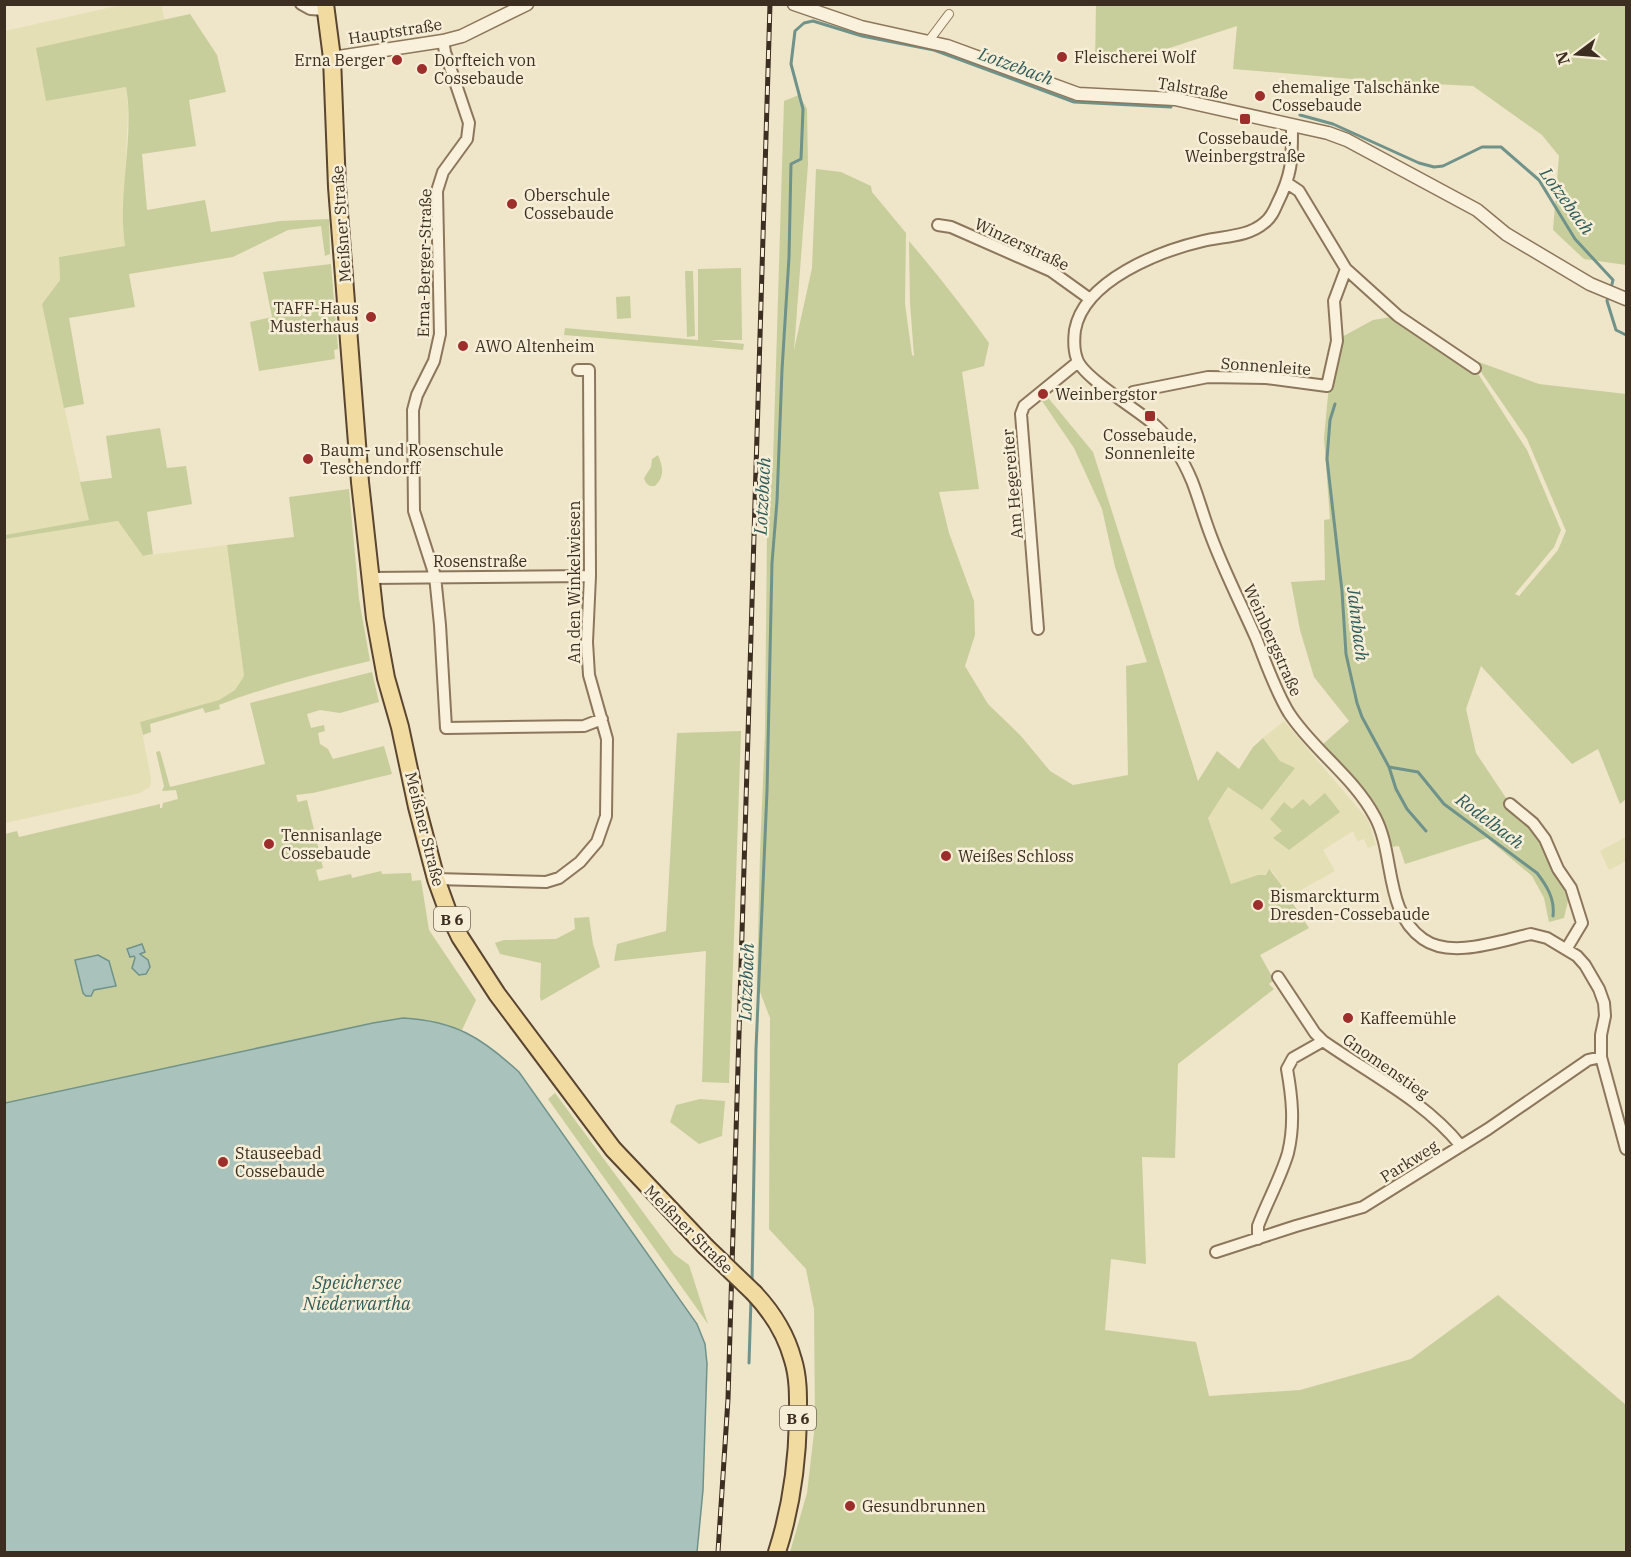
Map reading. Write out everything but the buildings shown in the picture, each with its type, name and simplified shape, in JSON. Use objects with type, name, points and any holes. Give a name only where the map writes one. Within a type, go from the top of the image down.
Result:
[{"type":"main road","name":"B 6","points":[[325,7],[332,58]]},
{"type":"main road","name":"Meißner Straße","points":[[332,58],[338,197],[360,482],[371,578],[383,664],[436,879],[460,937],[497,994],[613,1149],[705,1246],[754,1293],[782,1331],[794,1362],[796,1377],[797,1444],[794,1485],[777,1552]]},
{"type":"street","points":[[301,4],[310,9],[325,7]]},
{"type":"street","name":"Hauptstraße","points":[[332,58],[462,36],[527,4]]},
{"type":"street","name":"Talstraße","points":[[794,4],[861,27],[928,42],[976,56],[1078,94],[1175,99],[1328,132],[1477,210],[1506,234],[1590,284],[1624,298]]},
{"type":"street","points":[[928,42],[949,14]]},
{"type":"street","name":"Erna-Berger-Straße","points":[[443,41],[469,123],[467,139],[443,172],[437,191],[440,334],[434,361],[417,395],[413,410],[414,511],[435,576],[446,728],[584,726],[602,719]]},
{"type":"street","points":[[1078,362],[1075,332],[1079,316],[1090,298],[1121,275],[1161,254],[1206,240],[1241,234],[1255,229],[1271,216],[1287,183],[1291,168],[1292,125]]},
{"type":"street","points":[[1287,183],[1299,191],[1346,269],[1398,316],[1475,368]]},
{"type":"street","name":"Winzerstraße","points":[[938,225],[951,227],[1051,271],[1090,298]]},
{"type":"street","name":"Sonnenleite","points":[[1125,402],[1133,392],[1208,377],[1266,378],[1327,386],[1337,340],[1334,301],[1346,269]]},
{"type":"street","name":"Weinbergstraße","points":[[1078,362],[1095,379],[1160,430],[1188,471],[1211,538],[1279,694],[1303,732],[1352,786],[1374,816],[1385,844],[1392,886],[1408,924],[1420,938],[1434,946],[1446,948],[1460,948],[1531,934],[1547,938],[1567,948],[1586,965],[1604,1003],[1605,1016],[1600,1057],[1626,1149]]},
{"type":"street","name":"Am Hegereiter","points":[[1038,629],[1021,414],[1024,406],[1078,362]]},
{"type":"street","name":"An den Winkelwiesen","points":[[436,879],[546,882],[559,878],[580,862],[597,842],[606,816],[607,739],[589,675],[587,642],[590,576],[589,370],[578,370]]},
{"type":"street","name":"Rosenstraße","points":[[371,578],[590,576]]},
{"type":"street","points":[[1510,804],[1533,823],[1545,839],[1558,869],[1571,888],[1582,923],[1567,948]]},
{"type":"street","name":"Gnomenstieg","points":[[1278,977],[1315,1033],[1323,1041],[1408,1097],[1450,1133],[1461,1146]]},
{"type":"street","points":[[1258,1239],[1258,1226],[1287,1153],[1293,1116],[1287,1069],[1293,1059],[1323,1041]]},
{"type":"street","name":"Parkweg","points":[[1216,1252],[1363,1207],[1461,1146],[1588,1060],[1600,1057]]},
{"type":"shaded area","points":[[121,5],[161,5],[165,20],[37,49],[46,101],[126,87],[128,108],[123,232],[125,246],[59,257],[60,280],[42,304],[89,520],[5,535],[5,31]]},
{"type":"shaded area","points":[[119,521],[143,556],[227,545],[244,676],[235,690],[219,700],[140,722],[151,779],[150,787],[140,793],[5,823],[5,539]]},
{"type":"shaded area","points":[[1284,721],[1368,820],[1376,845],[1368,848],[1364,839],[1357,841],[1353,831],[1323,850],[1335,871],[1290,896],[1273,872],[1231,884],[1208,818],[1228,787],[1262,810],[1294,769],[1280,761],[1263,738]],"holes":[[[1310,806],[1282,831],[1271,819],[1292,810]]]},
{"type":"shaded area","points":[[1626,837],[1626,861],[1609,870],[1600,851]]},
{"type":"green space","points":[[1096,5],[1626,5],[1626,265],[1584,259],[1553,230],[1559,156],[1542,135],[1473,86],[1376,81],[1233,69],[1237,26],[1151,54],[1133,54],[1095,65]]},
{"type":"green space","points":[[190,14],[217,55],[226,92],[189,100],[196,146],[142,154],[147,210],[205,200],[211,232],[280,221],[329,219],[330,254],[325,256],[321,226],[288,230],[233,257],[129,274],[135,307],[69,318],[84,404],[64,408],[42,304],[60,280],[59,257],[125,246],[123,206],[129,125],[128,106],[126,87],[46,101],[36,48]]},
{"type":"green space","points":[[799,95],[807,109],[808,164],[794,350],[812,268],[816,169],[841,172],[871,186],[872,192],[906,233],[905,304],[912,355],[914,356],[909,241],[989,343],[984,366],[962,372],[979,489],[939,492],[949,533],[974,601],[975,635],[965,666],[988,704],[1021,736],[1050,771],[1073,785],[1128,775],[1126,666],[1147,662],[1115,567],[1102,509],[1074,448],[1040,398],[1045,394],[1093,452],[1198,781],[1217,751],[1239,769],[1253,747],[1263,738],[1280,761],[1295,768],[1262,810],[1228,787],[1208,818],[1231,884],[1258,875],[1266,875],[1269,869],[1290,896],[1289,898],[1309,928],[1260,955],[1274,980],[1269,984],[1274,989],[1178,1064],[1175,1158],[1142,1157],[1146,1264],[1111,1259],[1105,1330],[1196,1342],[1209,1396],[1300,1390],[1411,1359],[1498,1295],[1626,1405],[1626,1552],[790,1552],[807,1493],[815,1424],[814,1309],[806,1269],[769,1229],[770,1018],[757,984],[765,732],[767,530],[773,463],[784,101]]},
{"type":"green space","points":[[331,264],[338,349],[334,350],[335,359],[259,371],[250,322],[272,317],[263,272]]},
{"type":"green space","points":[[741,268],[742,340],[710,340],[744,344],[743,350],[564,335],[565,328],[698,340],[698,269]]},
{"type":"green space","points":[[685,271],[693,271],[695,336],[687,337]]},
{"type":"green space","points":[[630,296],[631,318],[617,319],[616,297]]},
{"type":"green space","points":[[1398,316],[1475,367],[1479,362],[1539,384],[1626,394],[1626,799],[1620,804],[1598,749],[1572,764],[1481,666],[1466,709],[1476,753],[1510,804],[1533,823],[1571,888],[1564,918],[1549,922],[1544,898],[1532,876],[1487,838],[1405,864],[1399,846],[1390,847],[1385,826],[1377,812],[1322,745],[1349,721],[1314,677],[1300,630],[1291,582],[1325,580],[1324,520],[1330,519],[1324,438],[1328,395],[1340,338],[1373,320]],"holes":[[[1475,369],[1479,369],[1527,439],[1566,531],[1558,550],[1519,596],[1515,594],[1554,547],[1561,530],[1527,450]]]},
{"type":"green space","points":[[160,428],[167,468],[186,466],[192,504],[147,512],[153,554],[143,556],[118,521],[5,539],[5,535],[89,520],[80,482],[112,478],[106,436]]},
{"type":"green space","points":[[658,455],[662,475],[655,486],[650,486],[644,478],[651,467],[652,459]]},
{"type":"green space","points":[[349,489],[359,599],[370,661],[256,692],[219,705],[220,709],[205,713],[203,708],[150,724],[151,732],[143,735],[140,722],[219,700],[235,690],[244,676],[227,545],[294,537],[289,497]]},
{"type":"green space","points":[[372,672],[379,702],[340,713],[320,710],[307,714],[311,728],[324,725],[325,731],[318,733],[320,744],[328,749],[333,759],[384,746],[392,774],[296,795],[298,802],[307,800],[323,868],[316,870],[319,881],[351,874],[352,878],[381,871],[382,874],[411,873],[412,881],[421,880],[429,930],[476,1000],[462,1030],[439,1023],[4,1154],[5,834],[17,831],[19,837],[160,804],[162,808],[163,803],[178,799],[176,790],[162,791],[164,786],[156,752],[160,751],[170,787],[265,764],[250,703]]},
{"type":"green space","points":[[741,731],[729,1083],[702,1082],[706,951],[614,961],[617,944],[666,931],[677,733]]},
{"type":"green space","points":[[1325,793],[1340,812],[1289,850],[1273,838],[1282,831],[1270,819],[1284,802],[1292,809],[1303,799],[1310,806]]},
{"type":"green space","points":[[589,917],[593,944],[600,967],[541,1001],[541,963],[500,954],[495,943],[504,940],[556,939],[575,929],[574,918]]},
{"type":"green space","points":[[555,1093],[674,1254],[689,1265],[708,1324],[548,1099]]},
{"type":"green space","points":[[700,1099],[725,1101],[722,1136],[699,1144],[670,1122],[676,1105]]},
{"type":"water","points":[[142,944],[145,952],[140,954],[148,960],[150,967],[146,974],[139,975],[132,968],[135,958],[130,957],[127,949]]},
{"type":"water","points":[[98,955],[109,961],[116,986],[94,990],[91,996],[86,996],[83,993],[75,960]]},
{"type":"water","name":"Speichersee Niederwartha","points":[[403,1018],[438,1023],[466,1033],[492,1049],[519,1072],[697,1324],[705,1344],[707,1364],[703,1490],[697,1552],[5,1552],[5,1103]]},
{"type":"waterway","name":"Lotzebach","points":[[752,1283],[756,1049],[767,791],[772,563],[789,257],[791,164],[801,159],[803,109],[791,64],[795,31],[804,23],[813,21],[862,36],[934,50],[1074,102],[1171,107]]},
{"type":"waterway","name":"Lotzebach","points":[[1300,115],[1333,124],[1419,163],[1434,167],[1443,166],[1482,147],[1501,147],[1539,180],[1575,239],[1613,280],[1611,288]]},
{"type":"waterway","name":"Lotzebach","points":[[1609,294],[1607,301],[1616,330],[1626,335]]},
{"type":"waterway","name":"Jahnbach","points":[[1335,404],[1330,420],[1327,459],[1342,591],[1346,654],[1362,717],[1389,767],[1396,789],[1407,809],[1426,831]]},
{"type":"waterway","name":"Rodelbach","points":[[1389,767],[1418,772],[1444,804],[1537,873],[1550,893],[1553,916]]},
{"type":"waterway","name":"Lotzebach","points":[[749,1363],[751,1299]]},
{"type":"railway","points":[[718,1552],[728,1399],[770,4]]},
{"type":"place","name":"Fleischerei Wolf","points":[[1062,57]]},
{"type":"place","name":"Erna Berger","points":[[397,60]]},
{"type":"place","name":"Dorfteich von Cossebaude","points":[[422,69]]},
{"type":"place","name":"ehemalige Talschänke Cossebaude","points":[[1260,96]]},
{"type":"place","name":"Cossebaude, Weinbergstraße","points":[[1245,119]]},
{"type":"place","name":"Oberschule Cossebaude","points":[[512,204]]},
{"type":"place","name":"TAFF-Haus Musterhaus","points":[[371,317]]},
{"type":"place","name":"AWO Altenheim","points":[[463,346]]},
{"type":"place","name":"Weinbergstor","points":[[1043,394]]},
{"type":"place","name":"Cossebaude, Sonnenleite","points":[[1150,416]]},
{"type":"place","name":"Baum- und Rosenschule Teschendorff","points":[[308,459]]},
{"type":"place","name":"Tennisanlage Cossebaude","points":[[269,844]]},
{"type":"place","name":"Weißes Schloss","points":[[946,856]]},
{"type":"place","name":"Bismarckturm Dresden-Cossebaude","points":[[1258,905]]},
{"type":"place","name":"Kaffeemühle","points":[[1348,1018]]},
{"type":"place","name":"Stauseebad Cossebaude","points":[[223,1162]]},
{"type":"place","name":"Gesundbrunnen","points":[[850,1506]]}]
